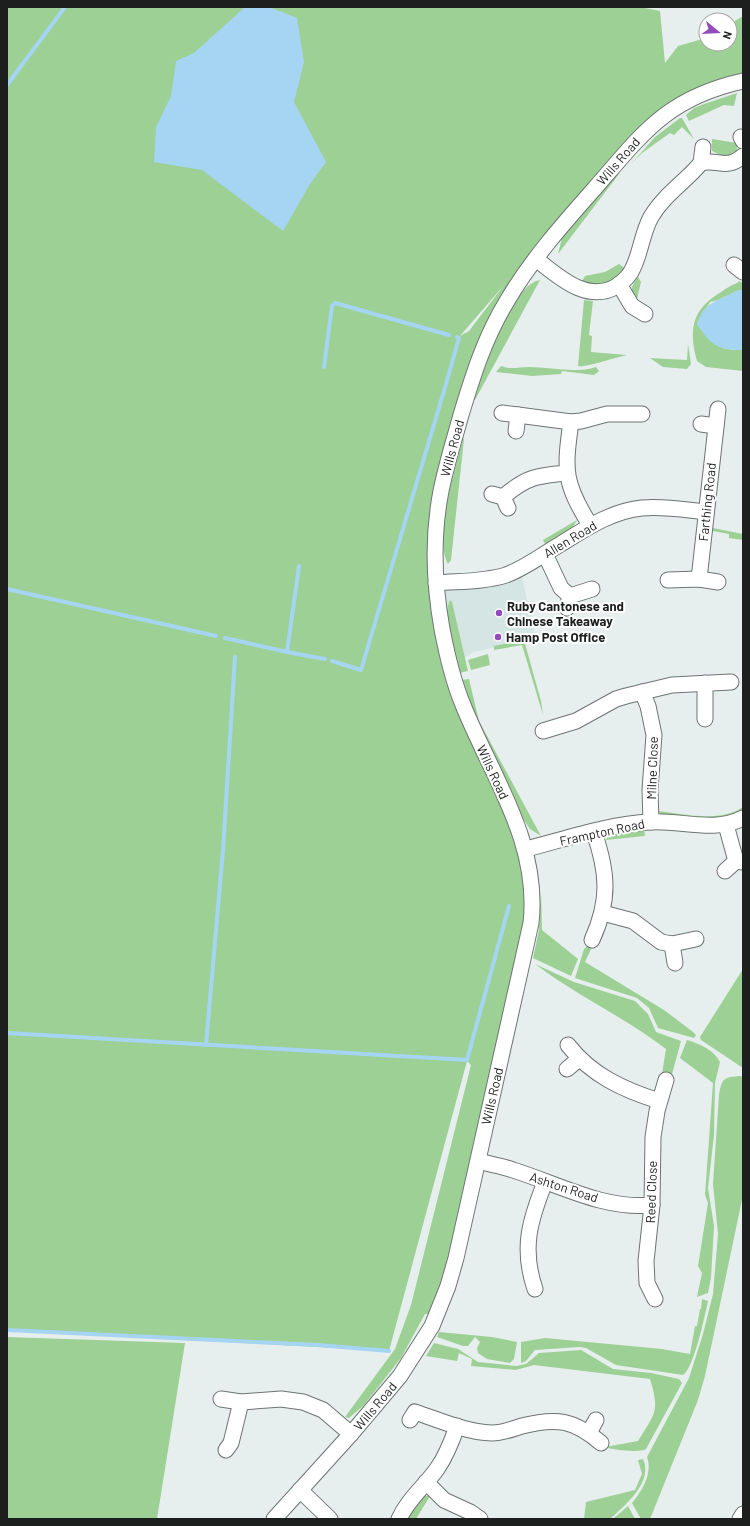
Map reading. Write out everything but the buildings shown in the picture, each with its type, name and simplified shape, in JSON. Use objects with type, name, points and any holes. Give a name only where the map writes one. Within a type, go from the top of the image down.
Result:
[{"type":"street","name":"Wills Road","points":[[274,1519],[351,1434],[400,1376],[432,1326],[448,1286],[456,1258],[531,923],[532,902],[530,873],[526,849],[457,691],[445,646],[436,583],[436,534],[440,495],[472,379],[486,341],[509,297],[536,259],[590,193],[651,126],[677,106],[711,89],[743,81]]},
{"type":"street","points":[[536,259],[574,286],[586,291],[606,291],[619,284],[632,270],[646,228],[655,210],[689,178],[701,163],[703,147]]},
{"type":"street","points":[[701,163],[705,162],[723,165],[733,162],[743,156]]},
{"type":"street","points":[[619,284],[632,306],[645,314]]},
{"type":"street","points":[[502,413],[571,422],[581,421],[606,408],[642,414]]},
{"type":"street","name":"Farthing Road","points":[[699,579],[718,409]]},
{"type":"street","points":[[516,431],[518,415]]},
{"type":"street","points":[[571,422],[567,450],[566,473],[577,505],[590,526]]},
{"type":"street","points":[[701,424],[716,426]]},
{"type":"street","points":[[501,500],[516,486],[532,477],[566,473]]},
{"type":"street","name":"Allen Road","points":[[436,583],[475,580],[506,575],[608,516],[643,508],[665,508],[706,512]]},
{"type":"street","points":[[544,554],[568,602],[592,589]]},
{"type":"street","points":[[668,580],[699,579],[718,582]]},
{"type":"street","points":[[543,731],[576,721],[616,699],[642,692],[672,685],[731,682]]},
{"type":"street","points":[[705,683],[705,719]]},
{"type":"street","name":"Milne Close","points":[[642,692],[650,712],[654,735],[650,790],[651,822]]},
{"type":"street","name":"Frampton Road","points":[[526,849],[594,832],[651,822],[711,826],[726,825],[743,818]]},
{"type":"street","points":[[726,825],[735,865]]},
{"type":"street","points":[[592,940],[603,913],[605,882],[603,863],[594,832]]},
{"type":"street","points":[[603,913],[633,921],[652,937],[661,942],[672,944],[696,939]]},
{"type":"street","points":[[672,944],[675,962]]},
{"type":"street","points":[[568,1046],[579,1059],[618,1085],[659,1101]]},
{"type":"street","points":[[567,1069],[579,1059]]},
{"type":"street","name":"Reed Close","points":[[654,1299],[641,1284],[652,1205],[652,1158],[659,1101],[666,1080]]},
{"type":"street","name":"Ashton Road","points":[[478,1161],[513,1170],[574,1193],[600,1200],[633,1206],[652,1205]]},
{"type":"street","points":[[536,1289],[522,1272],[531,1221],[545,1182]]},
{"type":"street","points":[[221,1399],[241,1402],[281,1399],[303,1402],[323,1410],[351,1434]]},
{"type":"street","points":[[232,1448],[241,1402]]},
{"type":"street","points":[[410,1412],[481,1432],[501,1432],[540,1422],[556,1420],[574,1425],[593,1426],[601,1443]]},
{"type":"street","points":[[399,1519],[409,1501],[444,1458],[457,1426]]},
{"type":"street","points":[[426,1482],[444,1500],[470,1512],[480,1519]]},
{"type":"street","points":[[300,1490],[330,1519]]},
{"type":"street","points":[[740,1519],[743,1514]]},
{"type":"shaded area","points":[[520,569],[536,638],[474,652],[464,658],[436,583]]},
{"type":"green space","points":[[7,7],[640,7],[660,11],[665,63],[678,46],[698,40],[698,52],[738,52],[738,19],[743,16],[743,76],[703,86],[537,247],[452,425],[432,605],[516,839],[525,890],[524,919],[447,1266],[428,1314],[425,1314],[401,1358],[364,1405],[349,1418],[345,1417],[395,1349],[411,1305],[471,1065],[467,1061],[389,1351],[7,1330]],"holes":[[[504,285],[469,331],[460,336]],[[407,517],[371,639],[371,638]]]},
{"type":"green space","points":[[737,93],[734,106],[724,105],[689,121],[686,115],[694,108]]},
{"type":"green space","points":[[682,118],[694,139],[682,127],[674,135],[670,133],[642,153],[631,164],[655,137]]},
{"type":"green space","points":[[712,139],[737,143],[737,150],[734,154],[723,159],[723,156],[712,151]]},
{"type":"green space","points":[[618,173],[619,174],[558,254],[562,238]]},
{"type":"green space","points":[[619,264],[626,269],[606,283],[581,283],[585,276],[605,272]]},
{"type":"green space","points":[[638,277],[641,282],[637,299],[632,288]]},
{"type":"green space","points":[[540,280],[475,400],[473,400],[490,351],[508,313],[518,297],[529,285]]},
{"type":"green space","points":[[739,281],[743,283],[743,290],[710,302],[697,324],[712,341],[721,347],[726,349],[743,350],[743,371],[706,367],[697,361],[694,350],[693,331],[697,315],[702,307],[709,301]]},
{"type":"green space","points":[[584,300],[593,301],[589,335],[592,336],[591,352],[627,355],[594,364],[578,366]]},
{"type":"green space","points":[[688,344],[691,364],[687,369],[663,367],[650,358],[687,360]]},
{"type":"green space","points":[[501,366],[512,368],[537,367],[571,370],[596,367],[599,371],[594,375],[562,371],[561,374],[532,376],[496,372]]},
{"type":"green space","points":[[463,438],[451,560],[448,564],[444,553],[444,521],[451,484]]},
{"type":"green space","points":[[577,520],[572,529],[546,546],[543,540]]},
{"type":"green space","points":[[713,528],[743,534],[743,540],[729,538],[729,534],[713,531]]},
{"type":"green space","points":[[450,600],[452,602],[468,671],[459,673],[449,636],[447,617]]},
{"type":"green space","points":[[524,640],[541,701],[543,715],[522,645],[494,650],[494,646]]},
{"type":"green space","points":[[488,654],[490,665],[471,670],[468,660]]},
{"type":"green space","points":[[469,679],[479,721],[541,836],[530,829],[521,816],[472,709],[462,680]]},
{"type":"green space","points":[[743,807],[743,811],[722,819],[662,815],[658,811],[713,816],[734,812]]},
{"type":"green space","points":[[644,829],[645,836],[606,840],[607,837],[615,833]]},
{"type":"green space","points":[[541,891],[542,930],[578,959],[571,976],[533,958],[539,930]]},
{"type":"green space","points":[[589,945],[592,947],[585,962],[664,1010],[693,1032],[696,1035],[694,1038],[658,1028],[649,1008],[637,998],[575,978],[584,949]]},
{"type":"green space","points":[[535,964],[574,982],[635,1001],[648,1014],[656,1032],[681,1041],[671,1078],[662,1074],[666,1049],[650,1037],[567,986]]},
{"type":"green space","points":[[743,969],[743,1068],[701,1040],[700,1037]]},
{"type":"green space","points":[[687,1040],[706,1048],[714,1054],[720,1062],[715,1083],[714,1135],[708,1188],[714,1226],[711,1278],[708,1293],[697,1297],[702,1273],[698,1266],[708,1203],[705,1195],[713,1083],[680,1058]]},
{"type":"green space","points":[[743,1077],[743,1195],[705,1376],[698,1400],[650,1519],[641,1519],[632,1503],[646,1482],[649,1469],[647,1457],[689,1378],[703,1334],[713,1294],[718,1234],[713,1184],[719,1095],[721,1085],[727,1078]]},
{"type":"green space","points":[[702,1299],[708,1301],[702,1329],[691,1362],[683,1375],[616,1365],[586,1348],[580,1347],[535,1350],[526,1361],[521,1363],[521,1342],[545,1338],[662,1349],[690,1354]]},
{"type":"green space","points":[[439,1332],[492,1337],[517,1342],[514,1359],[510,1363],[487,1359],[478,1353],[477,1348],[480,1342],[475,1337],[468,1346],[463,1346],[437,1337]]},
{"type":"green space","points":[[7,1337],[185,1343],[157,1519],[7,1519]]},
{"type":"green space","points":[[434,1343],[458,1349],[478,1362],[516,1366],[526,1364],[539,1353],[581,1350],[613,1369],[651,1373],[679,1379],[682,1383],[646,1449],[626,1451],[605,1447],[638,1441],[654,1412],[655,1399],[650,1379],[534,1365],[516,1370],[471,1366],[472,1359],[459,1353],[457,1361],[426,1356]]},
{"type":"green space","points":[[643,1459],[645,1468],[641,1485],[623,1507],[610,1519],[584,1519],[586,1502],[635,1490],[642,1474],[638,1460]]},
{"type":"green space","points":[[424,1496],[430,1496],[416,1519],[405,1519]]},
{"type":"green space","points":[[628,1506],[635,1519],[613,1519]]},
{"type":"water","points":[[245,7],[269,7],[297,18],[304,62],[294,102],[326,162],[310,184],[283,231],[202,170],[154,162],[156,127],[171,96],[176,61],[194,53]]},
{"type":"water","points":[[738,290],[743,290],[743,350],[728,349],[715,345],[707,338],[697,325],[703,311],[708,306]]},
{"type":"waterway","points":[[7,85],[65,7]]},
{"type":"waterway","points":[[324,367],[332,306],[335,303],[449,335]]},
{"type":"waterway","points":[[332,661],[361,670],[446,384],[459,338],[457,337]]},
{"type":"waterway","points":[[287,652],[299,566]]},
{"type":"waterway","points":[[7,589],[216,636]]},
{"type":"waterway","points":[[225,638],[325,659]]},
{"type":"waterway","points":[[206,1045],[223,850],[235,657]]},
{"type":"waterway","points":[[7,1033],[467,1060],[509,906]]},
{"type":"waterway","points":[[7,1330],[318,1345],[389,1351]]},
{"type":"place","name":"Ruby Cantonese and Chinese Takeaway","points":[[499,613]]},
{"type":"place","name":"Hamp Post Office","points":[[498,637]]}]
